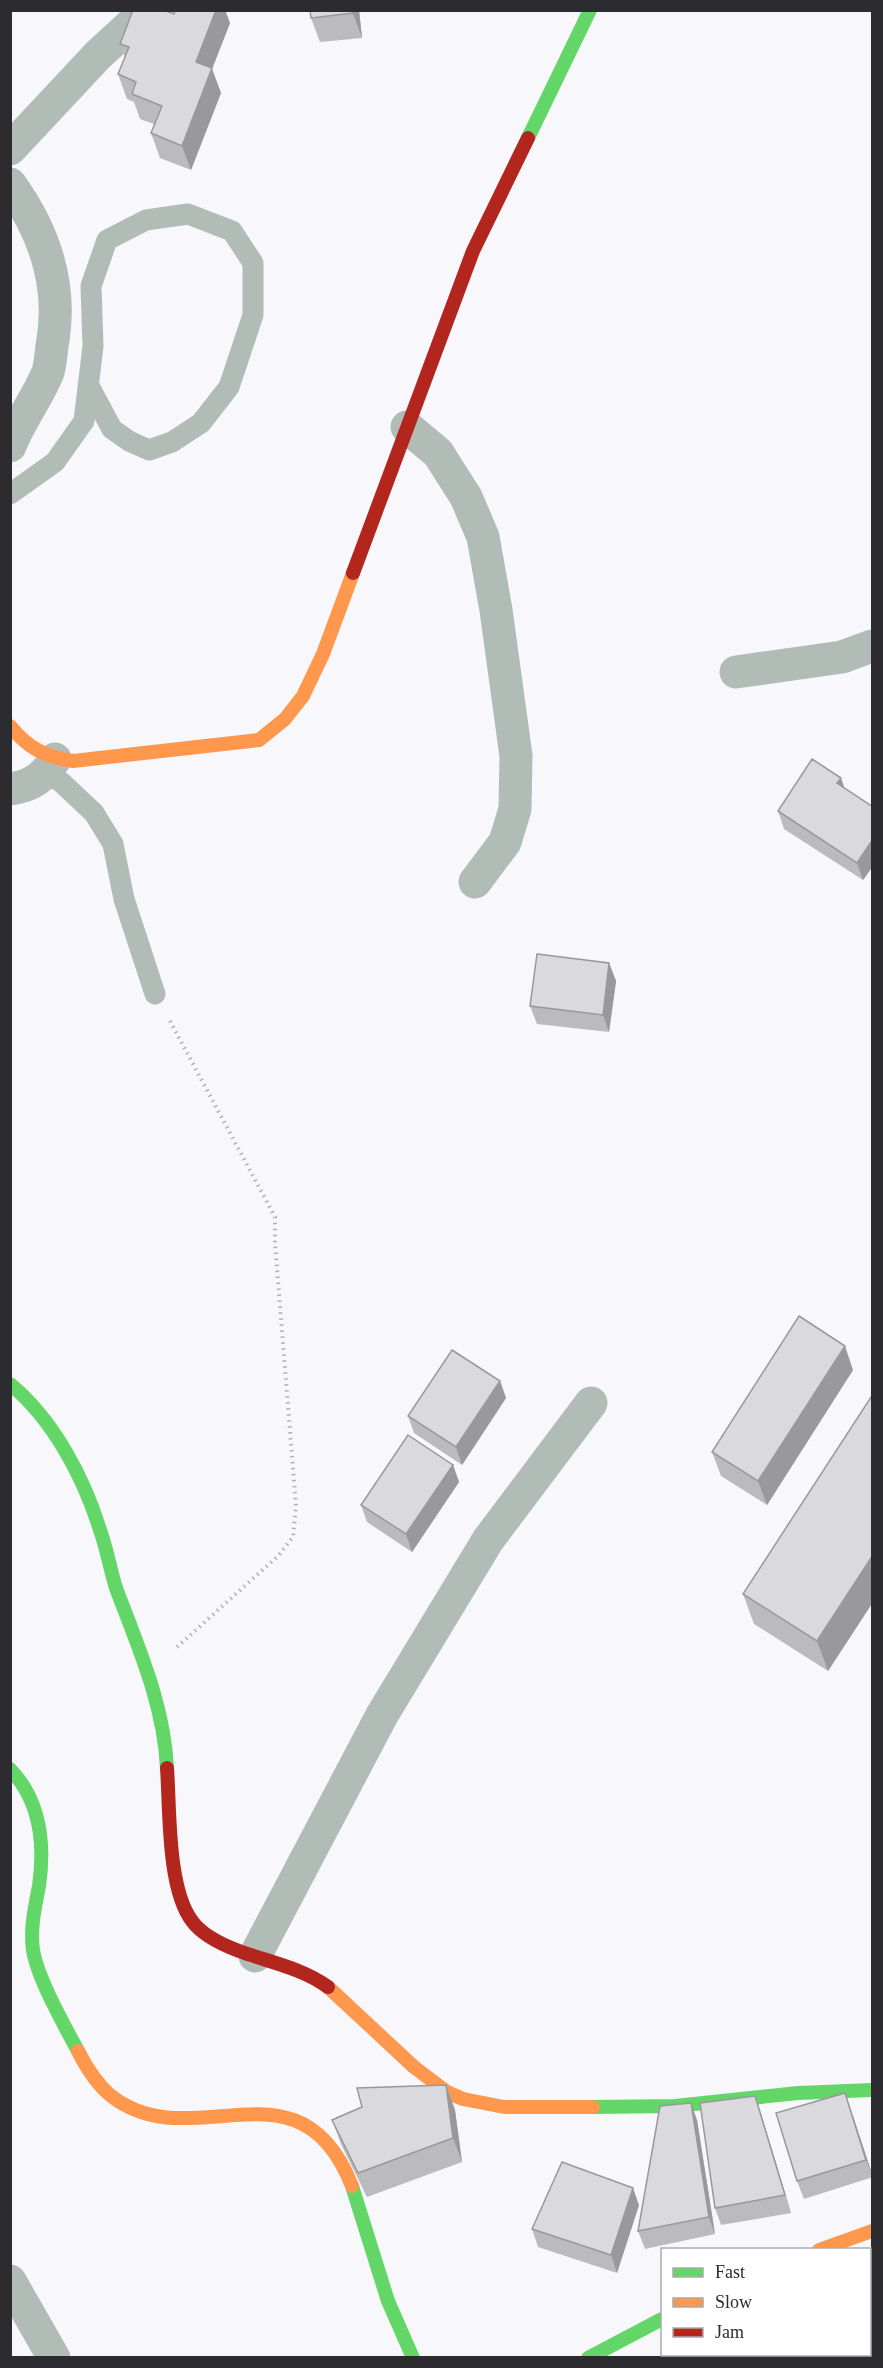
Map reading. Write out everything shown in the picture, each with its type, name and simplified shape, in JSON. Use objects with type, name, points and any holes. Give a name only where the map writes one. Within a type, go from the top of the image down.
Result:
[{"type":"street","points":[[10,149],[98,55],[147,10]]},
{"type":"street","points":[[10,789],[32,784],[51,767],[73,761],[241,744],[259,740],[292,714],[309,686],[473,251],[586,19]]},
{"type":"street","points":[[10,184],[26,207],[42,238],[53,275],[55,301],[54,333],[48,370],[10,446]]},
{"type":"street","points":[[407,427],[438,453],[466,497],[483,537],[496,610],[516,756],[515,809],[505,842],[475,882]]},
{"type":"street","points":[[736,672],[842,657],[873,646]]},
{"type":"street","points":[[10,726],[51,767]]},
{"type":"street","points":[[10,1384],[19,1390],[36,1411],[61,1446],[80,1482],[100,1530],[114,1582],[149,1672],[165,1736],[173,1849],[180,1897],[191,1921],[217,1941],[319,1980],[436,2084],[462,2098],[489,2104],[532,2108],[671,2106],[842,2089],[873,2090]]},
{"type":"street","points":[[255,1956],[382,1715],[488,1540],[591,1403]]},
{"type":"street","points":[[10,1769],[31,1797],[39,1827],[41,1859],[31,1926],[31,1946],[36,1964],[92,2076],[108,2094],[135,2109],[161,2116],[279,2115],[310,2125],[332,2148],[360,2202],[370,2242],[400,2333],[413,2358]]},
{"type":"street","points":[[826,2248],[864,2238]]},
{"type":"street","points":[[10,2282],[54,2358]]},
{"type":"street","points":[[588,2358],[661,2320]]},
{"type":"lane","points":[[569,10],[586,19]]},
{"type":"lane","points":[[10,494],[55,462],[84,421],[93,345],[92,286],[107,240],[146,220],[188,214],[232,231],[253,262],[253,315],[229,387],[201,423],[172,442],[149,450],[111,429],[89,387]]},
{"type":"lane","points":[[51,767],[61,782],[94,813],[112,844],[124,899],[155,994]]},
{"type":"path","points":[[149,1672],[278,1556],[293,1537],[296,1506],[275,1244],[275,1217],[155,994]]},
{"type":"building","points":[[133,10],[164,10],[174,14],[175,10],[216,10],[196,62],[212,68],[182,146],[151,133],[162,106],[132,94],[136,82],[118,74],[129,47],[120,44]]},
{"type":"building","points":[[310,10],[352,10],[353,13],[311,18]]},
{"type":"building","points":[[812,759],[841,778],[837,783],[873,807],[873,839],[857,863],[778,811]]},
{"type":"building","points":[[537,954],[609,963],[603,1015],[530,1006]]},
{"type":"building","points":[[799,1316],[845,1346],[758,1481],[712,1452]]},
{"type":"building","points":[[452,1350],[500,1381],[456,1447],[408,1416]]},
{"type":"building","points":[[873,1394],[873,1555],[817,1641],[743,1594]]},
{"type":"building","points":[[408,1435],[453,1465],[406,1534],[361,1505]]},
{"type":"building","points":[[446,2085],[453,2138],[358,2173],[332,2120],[362,2107],[357,2088]]},
{"type":"building","points":[[845,2093],[866,2160],[797,2181],[776,2113]]},
{"type":"building","points":[[755,2096],[785,2195],[715,2208],[700,2103]]},
{"type":"building","points":[[691,2103],[709,2217],[638,2231],[660,2106]]},
{"type":"building","points":[[562,2162],[633,2188],[611,2255],[532,2229]]},
{"type":"traffic: fast","points":[[528,138],[590,10]]},
{"type":"traffic: fast","points":[[10,1384],[26,1398],[53,1432],[85,1490],[102,1537],[116,1588],[149,1676],[161,1721],[167,1768]]},
{"type":"traffic: fast","points":[[10,1769],[28,1794],[38,1823],[41,1870],[33,1918],[33,1950],[40,1974],[52,2001],[78,2051]]},
{"type":"traffic: fast","points":[[593,2107],[675,2106],[798,2093],[872,2090]]},
{"type":"traffic: fast","points":[[352,2186],[388,2301],[413,2358]]},
{"type":"traffic: fast","points":[[588,2358],[661,2320]]},
{"type":"traffic: slow","points":[[10,726],[30,746],[54,757],[73,761],[259,740],[285,719],[303,696],[323,654],[353,573]]},
{"type":"traffic: slow","points":[[328,1987],[414,2067],[447,2092],[463,2099],[504,2107],[593,2107]]},
{"type":"traffic: slow","points":[[78,2051],[84,2063],[110,2095],[142,2112],[175,2118],[274,2115],[303,2124],[330,2146],[352,2186]]},
{"type":"traffic: slow","points":[[825,2248],[872,2231]]},
{"type":"traffic: jam","points":[[353,573],[473,251],[528,138]]},
{"type":"traffic: jam","points":[[167,1768],[174,1869],[184,1907],[192,1921],[201,1931],[220,1943],[296,1970],[328,1987]]}]
